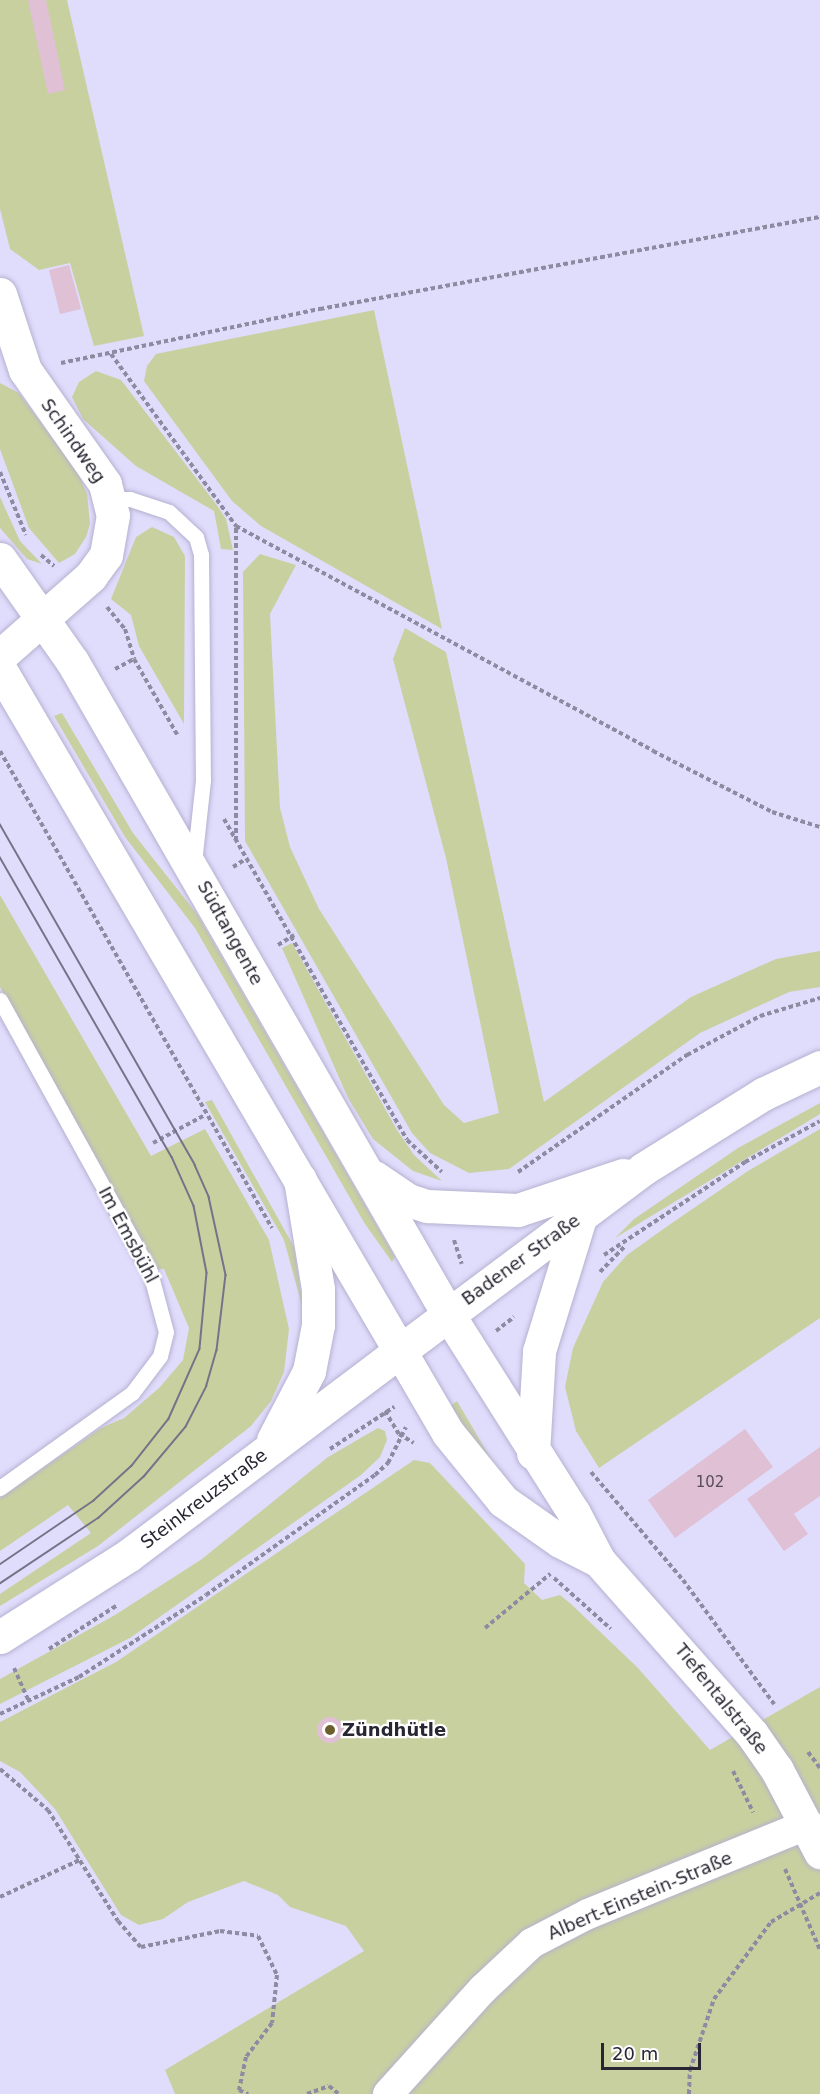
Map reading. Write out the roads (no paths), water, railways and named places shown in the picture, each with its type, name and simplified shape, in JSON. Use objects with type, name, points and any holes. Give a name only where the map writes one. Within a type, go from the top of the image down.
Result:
[{"type":"main road","name":"Schindweg","points":[[0,294],[25,370],[93,465],[110,499],[112,537],[106,555],[81,588],[0,656]]},
{"type":"main road","name":"Südtangente","points":[[0,559],[45,617],[193,867],[448,1314]]},
{"type":"main road","points":[[0,669],[300,1174],[400,1351]]},
{"type":"main road","name":"Badener Straße","points":[[400,1351],[644,1169],[763,1094],[820,1067]]},
{"type":"main road","name":"Badener Straße","points":[[370,1174],[408,1200],[428,1206],[518,1210],[644,1169]]},
{"type":"main road","points":[[266,1452],[309,1371],[318,1325],[318,1289],[300,1174]]},
{"type":"main road","points":[[534,1453],[539,1351],[580,1218]]},
{"type":"main road","name":"Tiefentalstraße","points":[[448,1314],[599,1561],[730,1706],[777,1770],[814,1838]]},
{"type":"main road","name":"Tiefentalstraße","points":[[400,1351],[448,1433],[503,1501],[528,1521],[599,1561]]},
{"type":"main road","name":"Steinkreuzstraße","points":[[0,1636],[129,1555],[400,1351]]},
{"type":"street","name":"Albert-Einstein-Straße","points":[[388,2094],[483,1989],[532,1943],[652,1887],[771,1842],[814,1838]]},
{"type":"lane","points":[[110,499],[138,501],[170,512],[196,537],[201,573],[203,780],[193,867]]},
{"type":"lane","name":"Im Emsbühl","points":[[0,1000],[150,1272],[166,1332],[160,1356],[132,1393],[0,1488]]},
{"type":"tram line","points":[[0,824],[195,1165],[209,1197],[226,1275],[217,1350],[207,1386],[186,1427],[144,1477],[99,1518],[0,1584]]},
{"type":"tram line","points":[[0,857],[172,1157],[194,1206],[207,1273],[200,1349],[169,1419],[132,1466],[94,1501],[0,1565]]},
{"type":"place","name":"Zündhütle","points":[[330,1730]]}]
